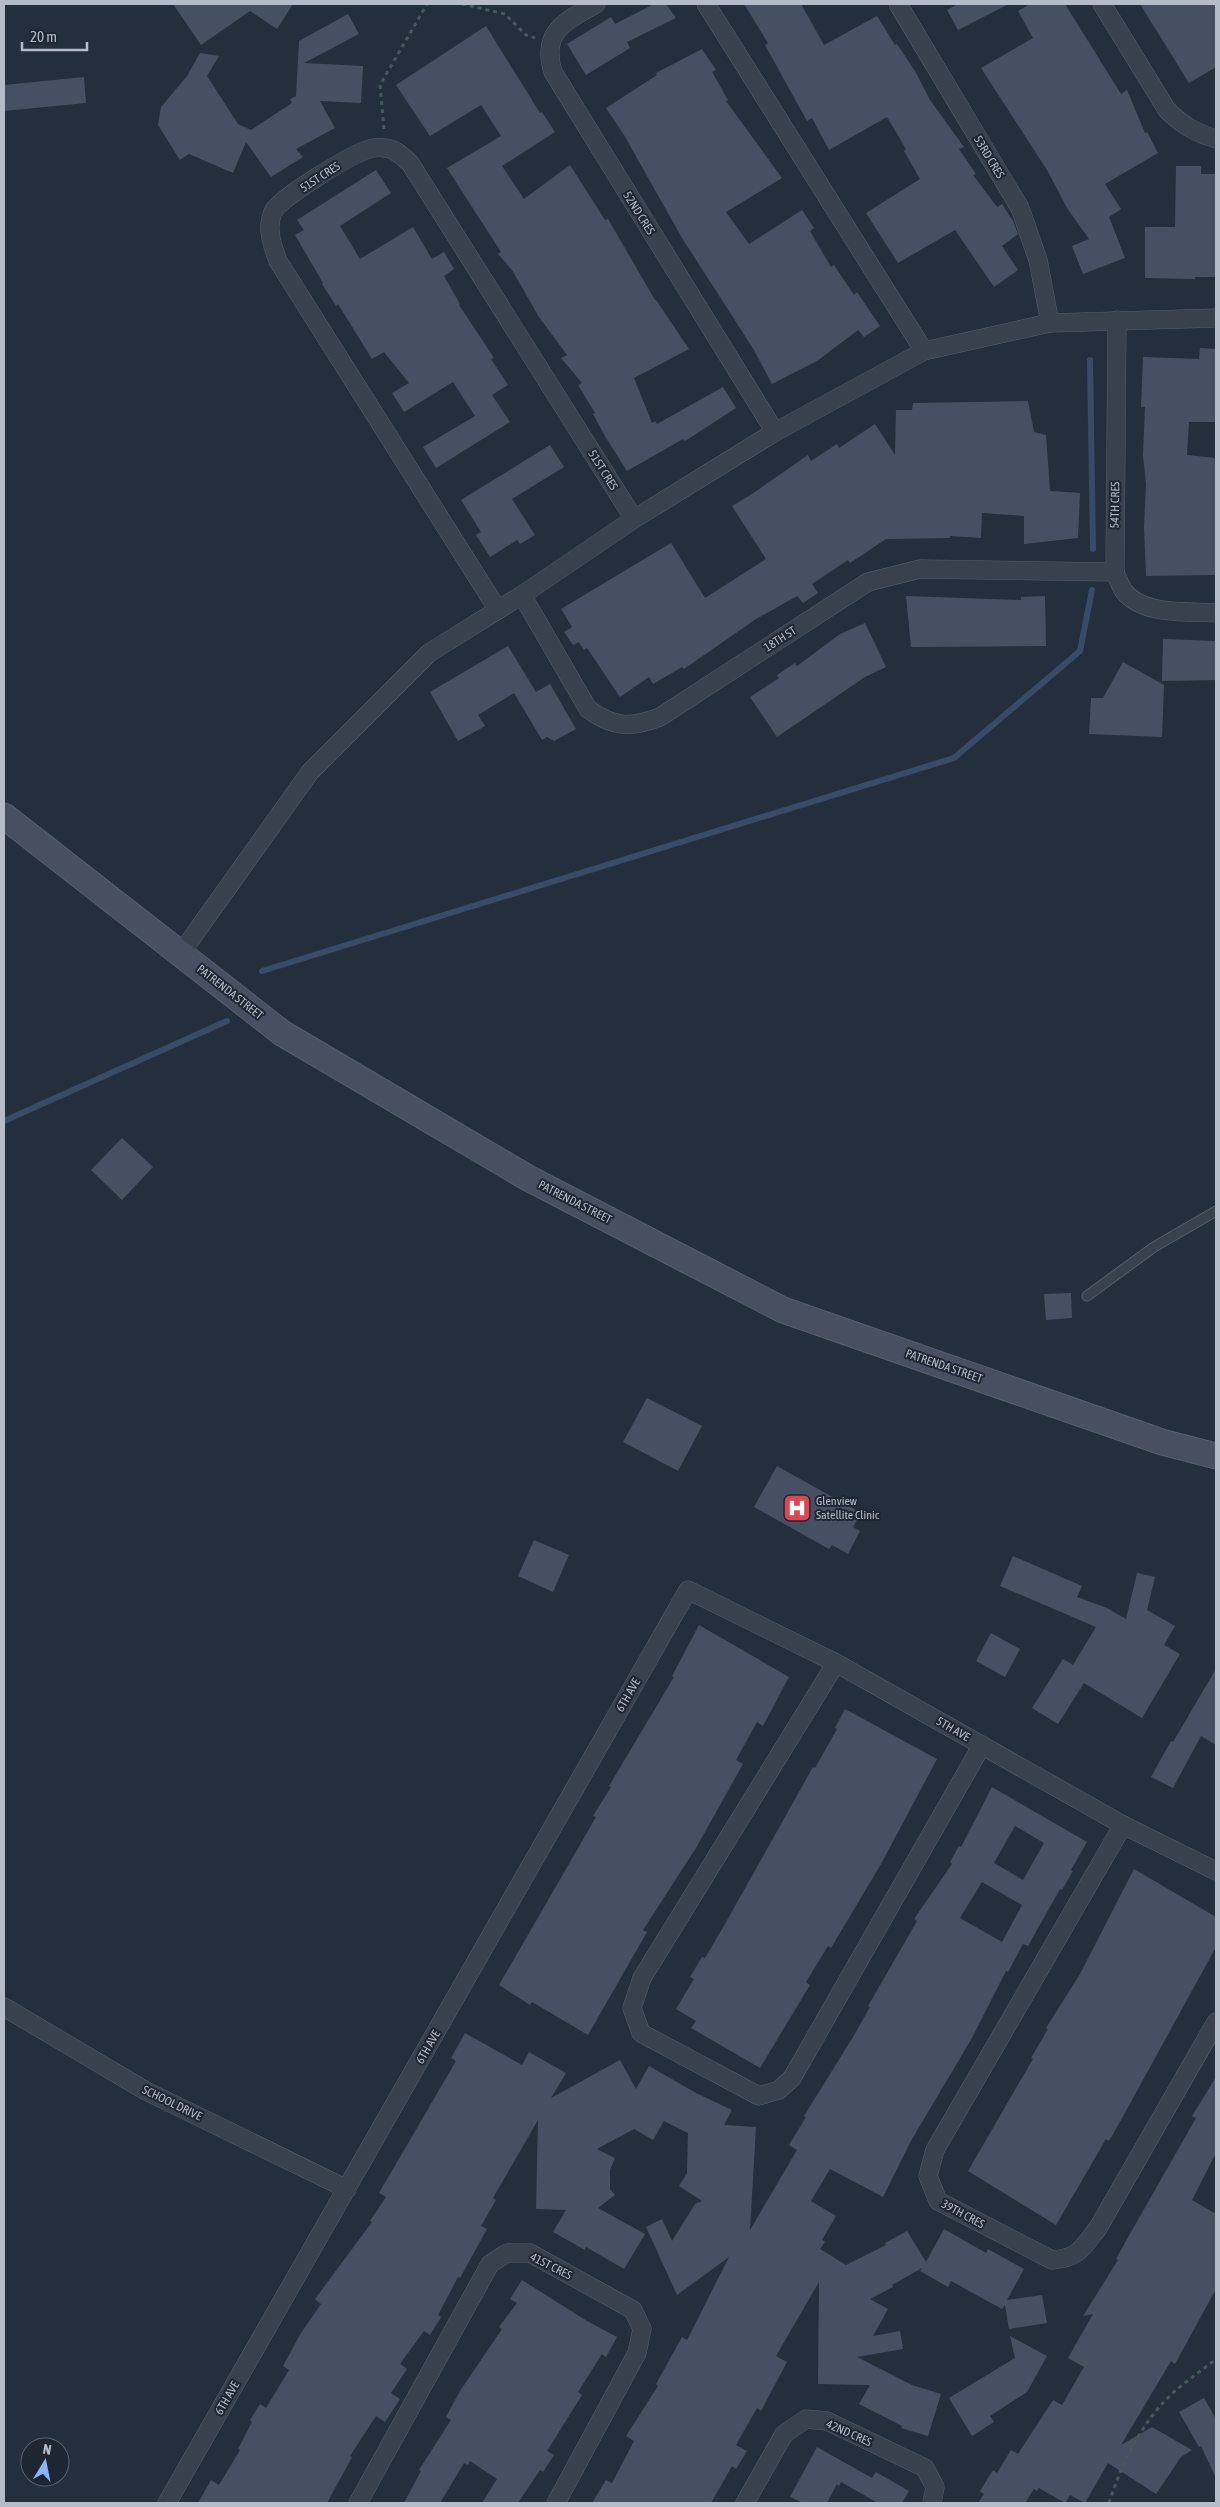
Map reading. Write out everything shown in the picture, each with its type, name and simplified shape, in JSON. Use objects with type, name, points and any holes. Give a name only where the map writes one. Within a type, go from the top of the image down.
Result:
[{"type":"street","points":[[550,43],[558,28],[596,4]]},
{"type":"street","points":[[706,4],[924,351]]},
{"type":"street","name":"53RD CRES","points":[[898,4],[1020,208],[1038,260],[1050,323]]},
{"type":"street","points":[[1102,4],[1167,110],[1182,124],[1198,134],[1216,139]]},
{"type":"street","name":"52ND CRES","points":[[550,43],[548,55],[553,72],[775,432]]},
{"type":"street","name":"51ST CRES","points":[[498,610],[278,261],[271,243],[269,226],[277,204],[351,157],[370,149],[386,148],[398,153],[410,163],[634,519]]},
{"type":"street","points":[[181,953],[310,772],[429,653],[498,610],[634,519],[775,432],[924,351],[1050,323],[1216,318]]},
{"type":"street","name":"54TH CRES","points":[[1117,320],[1115,572],[1124,591],[1140,604],[1160,609],[1216,612]]},
{"type":"street","name":"18TH ST","points":[[522,594],[588,709],[600,718],[618,725],[640,725],[660,717],[868,582],[920,570],[985,568],[1115,572]]},
{"type":"street","name":"PATRENDA STREET","points":[[4,816],[290,1038],[528,1178],[783,1310],[1162,1442],[1216,1456]]},
{"type":"street","name":"5TH AVE","points":[[688,1590],[836,1662],[1123,1824],[1216,1871]]},
{"type":"street","name":"6TH AVE","points":[[167,2503],[688,1590]]},
{"type":"street","points":[[836,1662],[642,1978],[632,2008],[641,2033],[759,2096],[779,2090],[792,2078],[982,1745]]},
{"type":"street","name":"39TH CRES","points":[[1123,1824],[936,2150],[928,2176],[938,2201],[1052,2260],[1066,2259],[1078,2254],[1098,2228],[1216,2022]]},
{"type":"street","name":"SCHOOL DRIVE","points":[[4,2007],[146,2091],[347,2188]]},
{"type":"street","name":"41ST CRES","points":[[358,2503],[490,2264],[507,2253],[530,2253],[633,2310],[642,2329],[637,2353],[556,2503]]},
{"type":"street","name":"42ND CRES","points":[[745,2503],[784,2434],[806,2419],[827,2421],[925,2468],[935,2487],[932,2503]]},
{"type":"lane","points":[[1087,1296],[1154,1247],[1216,1211]]},
{"type":"path","points":[[386,148],[380,85],[427,4]]},
{"type":"path","points":[[462,4],[505,14],[526,35],[550,43]]},
{"type":"path","points":[[1109,2503],[1118,2475],[1137,2440],[1163,2403],[1216,2359]]},
{"type":"building","points":[[173,4],[293,4],[277,29],[250,11],[201,45]]},
{"type":"building","points":[[654,4],[666,4],[676,18],[627,42],[630,48],[586,75],[567,44],[611,17],[615,24]]},
{"type":"building","points":[[744,4],[801,4],[824,45],[877,16],[895,45],[897,44],[915,71],[930,100],[964,147],[959,149],[976,174],[973,175],[997,207],[1002,204],[1013,221],[1018,234],[1002,246],[1018,270],[994,287],[955,230],[898,263],[866,213],[920,179],[904,151],[906,149],[887,117],[829,150],[812,118],[807,121],[765,45],[768,43]]},
{"type":"building","points":[[958,4],[1009,4],[958,30],[947,10]]},
{"type":"building","points":[[1030,4],[1065,4],[1121,94],[1127,90],[1145,133],[1147,132],[1158,153],[1105,184],[1121,209],[1109,217],[1125,258],[1083,274],[1072,246],[1089,239],[1067,208],[1047,170],[981,68],[1033,38],[1018,11]]},
{"type":"building","points":[[1140,4],[1216,4],[1216,67],[1189,83]]},
{"type":"building","points":[[348,14],[359,34],[304,63],[363,66],[361,103],[320,101],[335,128],[296,149],[303,157],[271,177],[246,142],[233,173],[189,154],[180,160],[158,125],[161,107],[187,76],[200,53],[219,56],[207,76],[238,124],[251,130],[292,103],[290,99],[296,96],[299,41]]},
{"type":"building","points":[[486,26],[540,113],[542,112],[555,132],[502,166],[524,199],[570,165],[605,220],[608,219],[655,300],[689,349],[634,378],[652,423],[655,421],[657,424],[723,387],[736,408],[685,441],[683,439],[627,471],[606,438],[593,414],[595,413],[578,385],[582,383],[561,358],[567,355],[539,317],[512,270],[498,254],[501,252],[447,168],[501,136],[481,105],[430,136],[396,85]]},
{"type":"building","points":[[702,49],[716,70],[712,72],[728,100],[726,101],[782,178],[726,212],[749,244],[802,210],[814,228],[810,231],[831,267],[834,265],[854,295],[857,292],[880,326],[864,337],[858,330],[817,361],[772,384],[754,350],[682,238],[624,135],[606,108],[657,75],[656,73]]},
{"type":"building","points":[[84,77],[86,103],[4,111],[4,85]]},
{"type":"building","points":[[1176,166],[1201,166],[1201,174],[1216,174],[1216,277],[1195,277],[1195,279],[1145,278],[1145,227],[1175,227]]},
{"type":"building","points":[[376,170],[391,193],[340,226],[360,259],[413,227],[432,259],[444,252],[454,269],[444,276],[459,305],[494,358],[491,359],[508,385],[492,395],[510,422],[436,468],[423,447],[475,416],[453,382],[404,412],[392,393],[409,383],[384,352],[372,359],[338,304],[336,306],[322,284],[295,235],[304,230],[297,220]]},
{"type":"building","points":[[1200,348],[1216,349],[1216,422],[1189,422],[1187,455],[1216,458],[1216,575],[1146,576],[1144,527],[1146,484],[1143,455],[1145,407],[1141,407],[1143,357],[1199,359]]},
{"type":"building","points":[[1028,401],[1034,432],[1046,435],[1050,491],[1080,493],[1078,538],[1024,544],[1024,516],[982,513],[981,538],[950,536],[950,538],[886,539],[850,563],[848,560],[812,584],[818,593],[803,603],[797,596],[756,619],[684,669],[682,667],[653,684],[649,677],[620,697],[587,648],[584,650],[579,642],[573,645],[564,632],[572,627],[561,609],[671,543],[705,598],[766,559],[732,506],[808,455],[811,461],[837,444],[839,448],[875,424],[895,455],[896,410],[912,410],[913,403]]},
{"type":"building","points":[[550,445],[564,467],[512,499],[535,535],[520,544],[517,540],[490,557],[476,535],[481,532],[461,500]]},
{"type":"building","points":[[906,596],[1021,600],[1021,597],[1045,596],[1046,646],[911,647]]},
{"type":"building","points":[[865,623],[886,667],[865,677],[777,737],[750,697],[779,678],[777,675],[795,663],[797,666],[840,634]]},
{"type":"building","points":[[1163,639],[1216,641],[1216,680],[1162,681]]},
{"type":"building","points":[[508,646],[536,692],[550,684],[576,729],[554,741],[547,737],[542,740],[514,693],[478,715],[485,726],[458,741],[430,692]]},
{"type":"building","points":[[1123,662],[1164,685],[1162,737],[1089,734],[1091,698],[1103,698]]},
{"type":"building","points":[[122,1138],[153,1167],[122,1200],[91,1170]]},
{"type":"building","points":[[1071,1293],[1072,1318],[1046,1320],[1044,1294]]},
{"type":"building","points":[[647,1398],[702,1426],[678,1471],[623,1442]]},
{"type":"building","points":[[777,1466],[861,1513],[853,1527],[860,1531],[848,1554],[832,1545],[829,1549],[754,1507]]},
{"type":"building","points":[[534,1540],[569,1555],[553,1592],[518,1576]]},
{"type":"building","points":[[1013,1556],[1082,1586],[1077,1597],[1107,1608],[1126,1619],[1137,1573],[1155,1577],[1147,1610],[1175,1626],[1164,1645],[1180,1654],[1142,1718],[1084,1683],[1058,1724],[1032,1708],[1063,1659],[1073,1665],[1096,1627],[1000,1586]]},
{"type":"building","points":[[699,1625],[789,1677],[763,1726],[757,1722],[736,1760],[743,1764],[696,1848],[643,1930],[647,1932],[588,2035],[532,2002],[530,2005],[499,1985],[596,1817],[593,1816],[611,1787],[609,1786],[674,1677],[672,1676]]},
{"type":"building","points":[[991,1633],[1020,1649],[1005,1677],[976,1661]]},
{"type":"building","points":[[1216,1669],[1216,1745],[1201,1736],[1173,1788],[1151,1777]]},
{"type":"building","points":[[845,1709],[937,1759],[881,1864],[831,1948],[828,1946],[806,1982],[810,1985],[760,2068],[691,2028],[696,2021],[676,2009],[694,1979],[690,1977],[702,1957],[705,1958],[725,1924],[813,1767],[815,1768],[837,1729],[835,1728]]},
{"type":"building","points":[[992,1787],[1087,1842],[1071,1870],[1073,1871],[1062,1890],[1060,1889],[1028,1946],[1023,1944],[1008,1972],[1006,1971],[972,2038],[912,2139],[883,2197],[830,2169],[811,2201],[836,2216],[822,2240],[825,2242],[820,2249],[846,2265],[886,2245],[885,2243],[907,2231],[926,2262],[944,2229],[986,2253],[988,2249],[1024,2269],[1007,2300],[1042,2295],[1047,2323],[1009,2329],[1005,2305],[1002,2309],[951,2281],[948,2287],[920,2271],[922,2268],[870,2299],[888,2309],[873,2336],[900,2331],[903,2349],[857,2357],[912,2385],[941,2394],[928,2436],[901,2428],[902,2426],[859,2404],[870,2385],[818,2384],[819,2282],[776,2356],[787,2362],[761,2411],[757,2408],[736,2445],[747,2451],[736,2469],[732,2466],[711,2503],[592,2503],[606,2480],[612,2483],[634,2441],[626,2436],[658,2386],[656,2384],[682,2337],[687,2340],[729,2257],[677,2295],[646,2227],[662,2219],[672,2241],[695,2204],[702,2201],[679,2186],[687,2173],[688,2133],[664,2121],[653,2140],[634,2129],[597,2149],[615,2158],[610,2170],[610,2189],[615,2195],[598,2208],[645,2234],[624,2269],[586,2247],[585,2250],[553,2232],[566,2210],[536,2209],[538,2120],[493,2198],[496,2200],[481,2226],[487,2229],[438,2315],[441,2317],[430,2335],[424,2331],[400,2364],[407,2369],[391,2393],[400,2399],[385,2422],[376,2416],[350,2456],[352,2457],[327,2503],[198,2503],[211,2480],[219,2485],[240,2450],[238,2449],[252,2422],[250,2420],[260,2404],[266,2408],[289,2370],[283,2366],[301,2333],[321,2304],[315,2299],[372,2222],[370,2221],[386,2197],[379,2193],[456,2061],[451,2058],[465,2033],[522,2065],[529,2052],[566,2073],[551,2098],[620,2060],[636,2089],[649,2066],[696,2093],[732,2110],[724,2125],[756,2127],[750,2230],[797,2150],[789,2145],[806,2117],[804,2116],[870,2007],[868,2006],[917,1921],[914,1919],[952,1864],[950,1862],[959,1846],[961,1847]],"holes":[[[1015,1826],[1044,1843],[1023,1880],[994,1863]],[[982,1882],[1022,1905],[1002,1942],[960,1918]]]},
{"type":"building","points":[[1134,1869],[1216,1917],[1216,1947],[1109,2141],[1106,2139],[1056,2225],[968,2171],[1033,2059],[1031,2058],[1048,2029],[1046,2028],[1080,1974]]},
{"type":"building","points":[[1216,2077],[1216,2153],[1192,2200],[1216,2214],[1216,2289],[1175,2364],[1171,2361],[1121,2445],[1152,2427],[1192,2450],[1181,2457],[1156,2494],[1108,2463],[1085,2503],[1070,2495],[1065,2503],[1039,2488],[1037,2491],[1034,2489],[1025,2503],[978,2503],[984,2494],[980,2491],[993,2470],[997,2473],[1011,2450],[1018,2454],[1053,2400],[1062,2405],[1084,2367],[1068,2358],[1093,2314],[1083,2316],[1118,2260],[1116,2259],[1196,2118],[1192,2116]]},
{"type":"building","points":[[522,2280],[587,2321],[617,2337],[606,2357],[602,2354],[578,2392],[582,2395],[547,2451],[554,2455],[543,2472],[540,2470],[518,2503],[482,2503],[497,2479],[470,2461],[468,2465],[464,2463],[440,2503],[404,2503],[421,2471],[419,2470],[451,2420],[446,2417],[460,2391],[502,2329],[499,2327],[517,2303],[510,2299]]},
{"type":"building","points":[[1010,2336],[1047,2356],[1027,2392],[990,2416],[994,2422],[972,2436],[949,2398],[1015,2358]]},
{"type":"building","points":[[1204,2398],[1216,2419],[1216,2478],[1201,2446],[1199,2447],[1179,2412]]},
{"type":"building","points":[[817,2447],[872,2478],[876,2472],[909,2491],[902,2503],[878,2503],[841,2482],[839,2486],[837,2484],[827,2503],[803,2503],[790,2497]]},
{"type":"waterway","points":[[1090,360],[1093,549]]},
{"type":"waterway","points":[[262,971],[954,758],[1080,651],[1092,590]]},
{"type":"waterway","points":[[4,1121],[227,1021]]},
{"type":"place","name":"Glenview Satellite Clinic","points":[[797,1508]]}]
